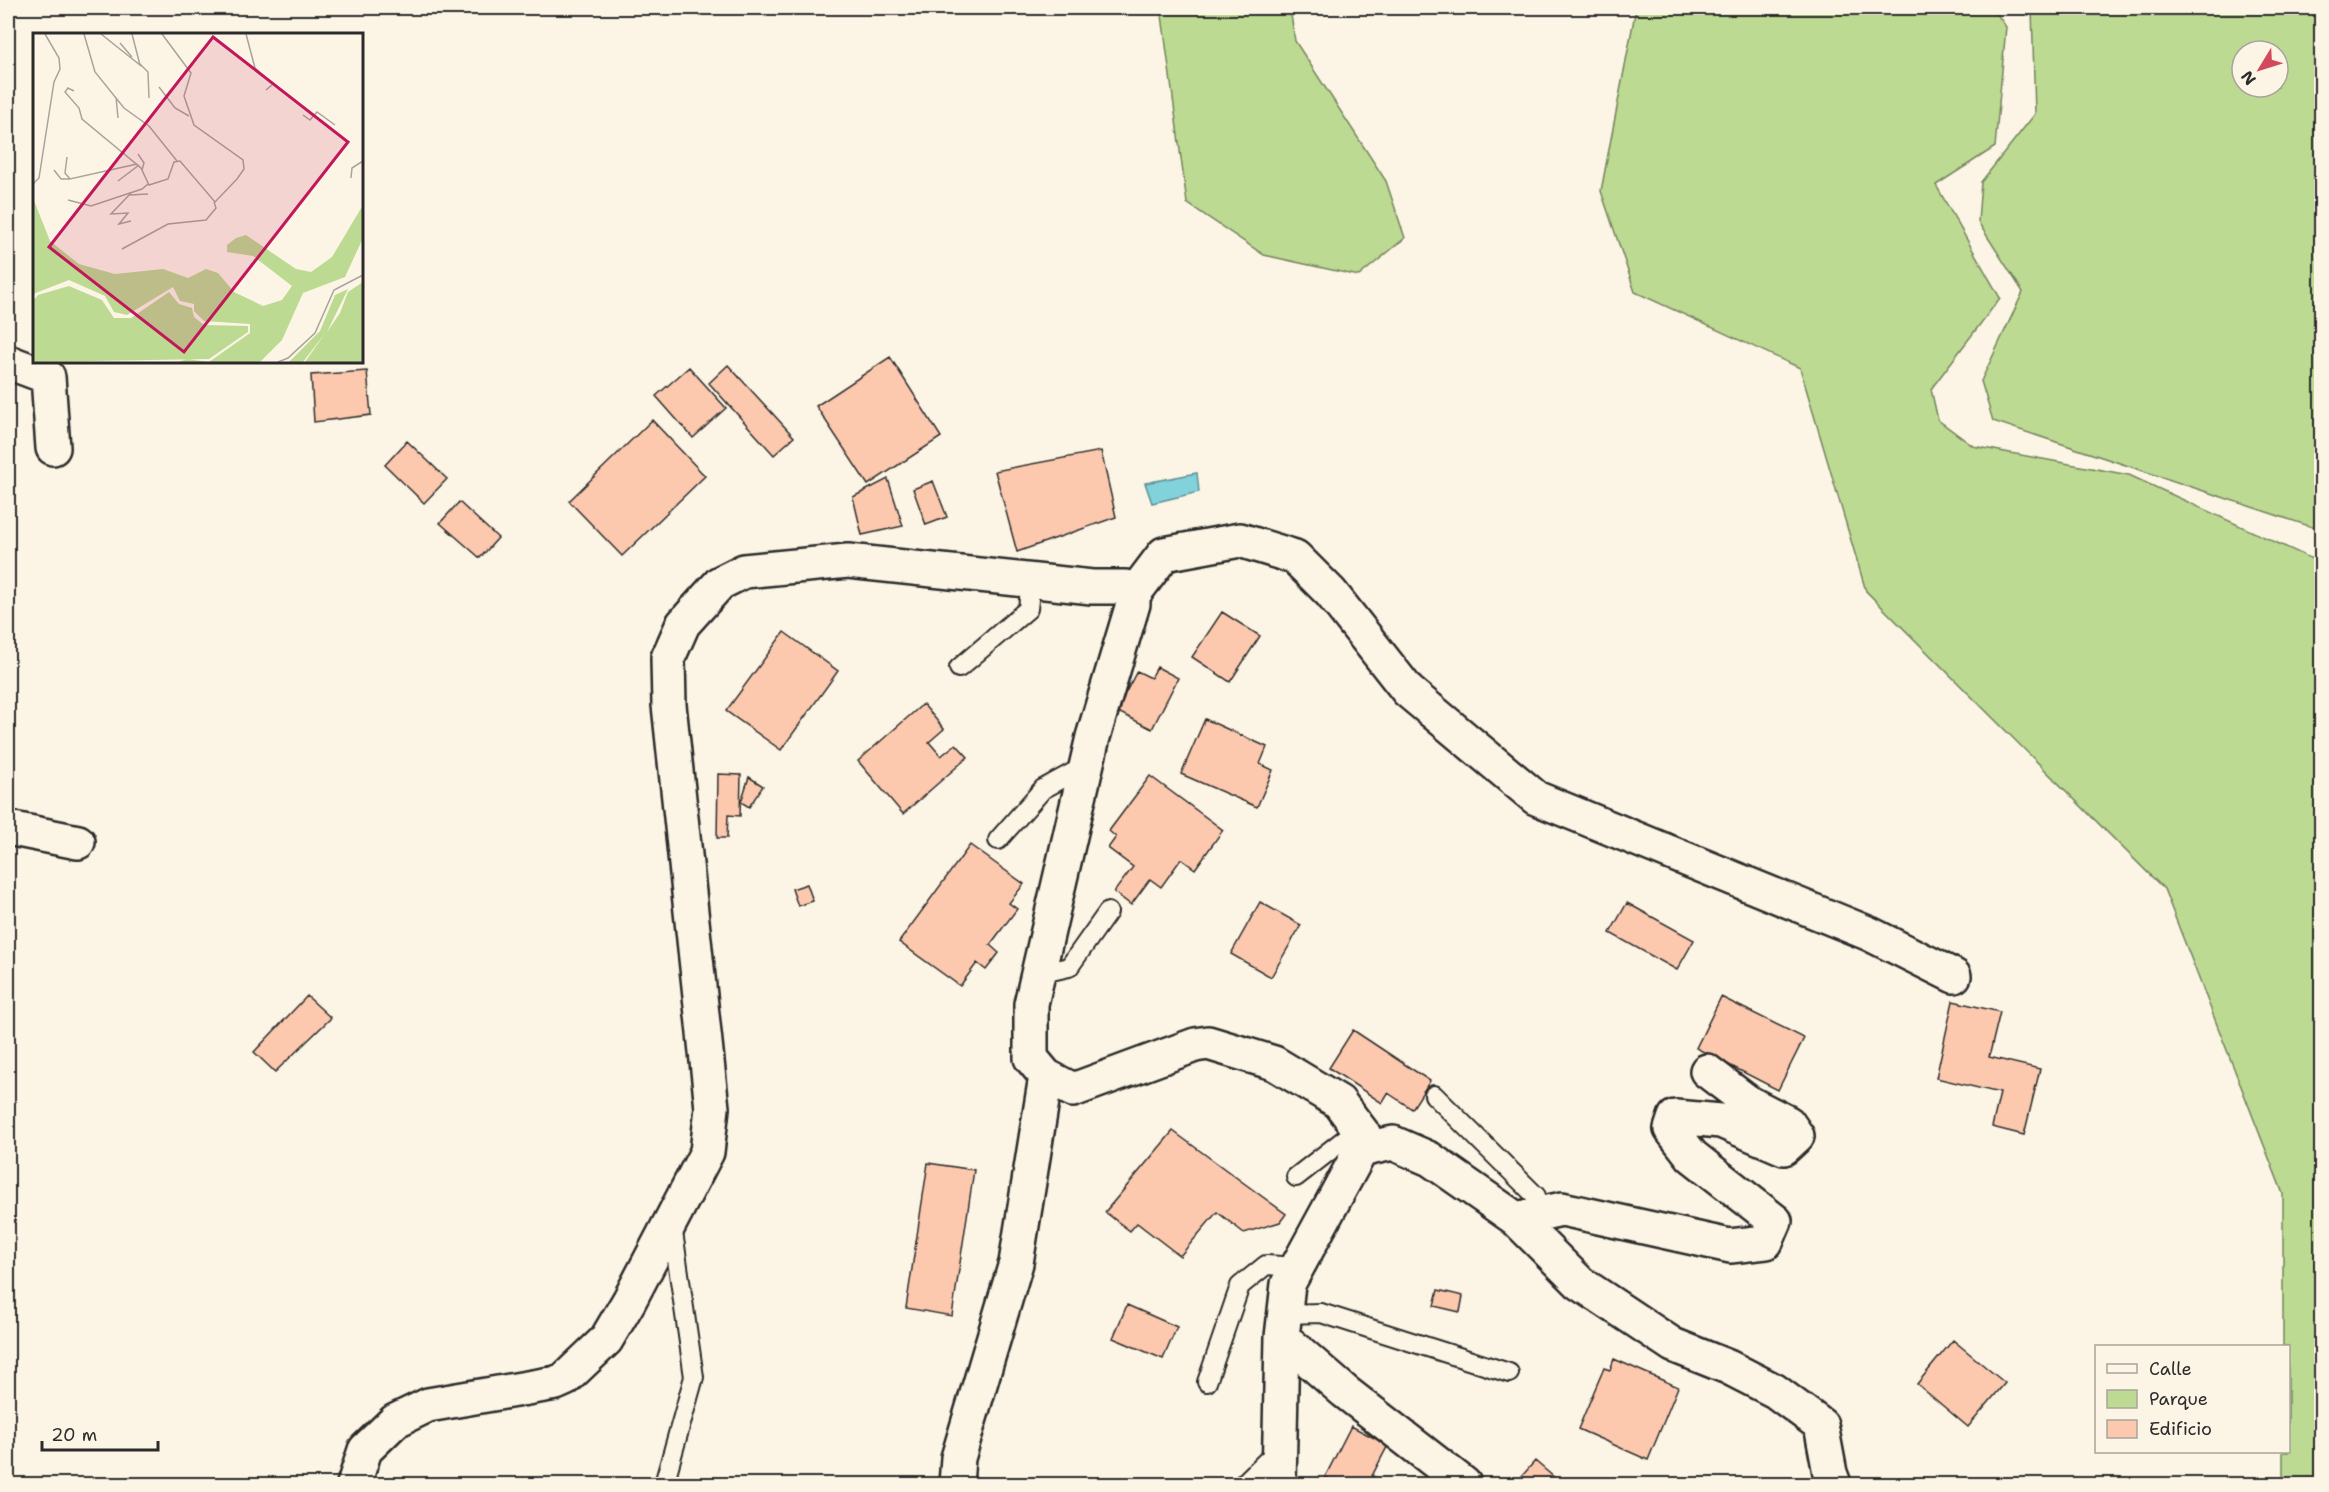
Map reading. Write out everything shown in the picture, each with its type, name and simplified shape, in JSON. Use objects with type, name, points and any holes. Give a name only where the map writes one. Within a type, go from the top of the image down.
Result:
[{"type":"street","points":[[8,362],[48,377],[53,448]]},
{"type":"street","points":[[1360,1139],[1339,1102],[1274,1063],[1214,1044],[1195,1045],[1072,1090],[1046,1076],[1031,1058],[1031,1004],[1087,765],[1122,634],[1133,604],[1133,595],[1164,554],[1240,540],[1295,557],[1331,593],[1408,691],[1536,798],[1870,934],[1954,976]]},
{"type":"street","points":[[354,1485],[365,1450],[395,1420],[428,1406],[541,1388],[565,1379],[606,1340],[707,1152],[712,1108],[669,705],[668,658],[683,624],[720,583],[744,571],[848,561],[1031,580],[1125,587],[1133,595]]},
{"type":"street","points":[[8,828],[78,842]]},
{"type":"street","points":[[1528,1216],[1562,1209],[1730,1246],[1766,1242],[1775,1221],[1692,1156],[1671,1129],[1675,1117],[1721,1121],[1784,1148],[1797,1136],[1788,1123],[1749,1103],[1707,1071]]},
{"type":"street","points":[[956,1485],[958,1458],[1016,1263],[1046,1076]]},
{"type":"street","points":[[1360,1139],[1393,1143],[1430,1159],[1528,1216],[1580,1283],[1673,1346],[1728,1367],[1775,1391],[1821,1425],[1834,1485]]},
{"type":"street","points":[[1279,1485],[1283,1326],[1288,1284],[1360,1139]]},
{"type":"street","points":[[1283,1326],[1344,1391],[1464,1485]]},
{"type":"lane","points":[[958,668],[1029,609],[1031,580]]},
{"type":"lane","points":[[998,840],[1043,789],[1087,765]]},
{"type":"lane","points":[[1038,974],[1069,967],[1108,912]]},
{"type":"lane","points":[[1434,1095],[1536,1196],[1528,1216]]},
{"type":"lane","points":[[1296,1178],[1360,1139]]},
{"type":"lane","points":[[664,1485],[694,1377],[671,1220]]},
{"type":"lane","points":[[1208,1382],[1240,1286],[1266,1265],[1297,1267]]},
{"type":"lane","points":[[1283,1326],[1321,1313],[1509,1372]]},
{"type":"lane","points":[[1243,1485],[1280,1448]]},
{"type":"green space","points":[[1161,8],[1290,8],[1295,41],[1386,181],[1405,238],[1359,276],[1264,255],[1187,203]]},
{"type":"green space","points":[[1636,8],[1993,8],[2006,27],[1995,147],[1936,185],[2000,298],[1931,389],[1938,420],[1973,446],[2129,475],[2321,563],[2321,1484],[2283,1484],[2283,1453],[2290,1453],[2290,1345],[2283,1345],[2283,1194],[2164,889],[1866,591],[1800,368],[1635,292],[1601,191]]},
{"type":"green space","points":[[2032,8],[2321,8],[2321,530],[1993,421],[1981,381],[2023,292],[1978,222],[1981,182],[2035,114]]},
{"type":"water","points":[[1197,473],[1199,492],[1152,503],[1145,483]]},
{"type":"building","points":[[890,357],[941,437],[868,485],[816,406]]},
{"type":"building","points":[[728,365],[794,437],[774,455],[709,383]]},
{"type":"building","points":[[689,367],[726,408],[693,438],[656,396]]},
{"type":"building","points":[[367,371],[371,415],[314,422],[311,375]]},
{"type":"building","points":[[652,420],[705,476],[622,556],[569,501]]},
{"type":"building","points":[[407,441],[447,479],[424,503],[385,465]]},
{"type":"building","points":[[1101,451],[1116,517],[1017,552],[995,471]]},
{"type":"building","points":[[888,479],[903,526],[862,535],[853,497]]},
{"type":"building","points":[[933,481],[947,517],[926,525],[913,489]]},
{"type":"building","points":[[459,502],[498,538],[480,558],[440,523]]},
{"type":"building","points":[[1222,612],[1260,636],[1230,682],[1192,657]]},
{"type":"building","points":[[784,632],[838,671],[781,750],[726,711]]},
{"type":"building","points":[[1157,667],[1178,678],[1152,729],[1116,711],[1137,671],[1151,678]]},
{"type":"building","points":[[923,704],[944,729],[929,742],[941,756],[956,744],[968,757],[903,814],[858,761]]},
{"type":"building","points":[[1205,719],[1267,747],[1260,764],[1273,770],[1257,807],[1181,774]]},
{"type":"building","points":[[718,774],[741,775],[740,816],[728,815],[727,838],[717,838]]},
{"type":"building","points":[[1150,776],[1223,830],[1195,869],[1181,859],[1161,887],[1150,879],[1131,905],[1114,892],[1133,867],[1108,848],[1116,837],[1109,831]]},
{"type":"building","points":[[749,777],[763,786],[749,807],[741,802]]},
{"type":"building","points":[[970,845],[1024,884],[1009,903],[1017,909],[990,945],[999,953],[986,970],[977,963],[960,986],[899,942]]},
{"type":"building","points":[[807,884],[813,901],[798,906],[792,889]]},
{"type":"building","points":[[1260,902],[1301,925],[1271,977],[1231,954]]},
{"type":"building","points":[[1627,903],[1694,940],[1677,970],[1610,933]]},
{"type":"building","points":[[307,996],[331,1018],[275,1072],[254,1052]]},
{"type":"building","points":[[1721,997],[1804,1038],[1778,1090],[1696,1048]]},
{"type":"building","points":[[1953,1001],[2000,1012],[1989,1057],[2040,1069],[2024,1135],[1992,1127],[2000,1093],[1936,1078]]},
{"type":"building","points":[[1353,1030],[1430,1081],[1412,1109],[1388,1093],[1382,1103],[1329,1068]]},
{"type":"building","points":[[1173,1131],[1286,1214],[1280,1222],[1244,1233],[1217,1212],[1180,1256],[1137,1223],[1130,1231],[1105,1212]]},
{"type":"building","points":[[928,1163],[974,1170],[952,1316],[906,1308]]},
{"type":"building","points":[[1438,1290],[1463,1296],[1460,1312],[1434,1306]]},
{"type":"building","points":[[1127,1305],[1177,1327],[1163,1359],[1113,1338]]},
{"type":"building","points":[[1953,1340],[2005,1383],[1968,1427],[1917,1384]]},
{"type":"building","points":[[1614,1359],[1678,1387],[1648,1460],[1578,1429],[1604,1368],[1610,1370]]},
{"type":"building","points":[[1351,1426],[1388,1445],[1372,1476],[1390,1484],[1341,1484],[1325,1477]]},
{"type":"building","points":[[1535,1461],[1562,1484],[1515,1484]]}]
